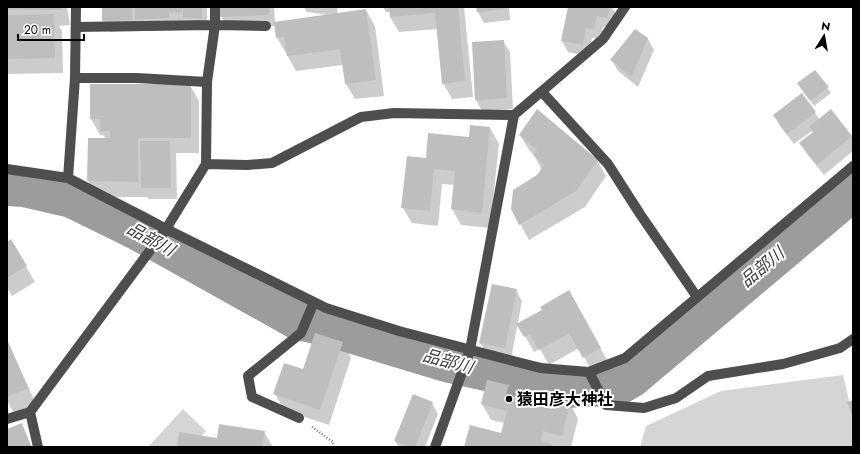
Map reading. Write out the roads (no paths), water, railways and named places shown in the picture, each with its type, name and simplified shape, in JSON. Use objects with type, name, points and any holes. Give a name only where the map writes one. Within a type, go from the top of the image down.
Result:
[{"type":"street","points":[[68,178],[75,78],[76,7]]},
{"type":"street","points":[[7,419],[30,412],[166,229],[206,164],[207,82],[215,25],[215,7]]},
{"type":"street","points":[[435,447],[470,350],[514,115],[603,39],[625,7]]},
{"type":"street","points":[[76,27],[215,25],[266,26]]},
{"type":"street","points":[[75,78],[137,78],[207,82]]},
{"type":"street","points":[[542,92],[608,164],[640,214],[697,297]]},
{"type":"street","points":[[206,164],[247,165],[272,163],[361,117],[394,113],[514,115]]},
{"type":"street","points":[[7,169],[68,178],[166,229],[326,308],[399,331],[540,368],[589,372],[625,358],[853,166]]},
{"type":"street","points":[[299,418],[252,397],[248,376],[301,334],[314,302]]},
{"type":"street","points":[[589,372],[606,405],[644,408],[676,398],[708,376],[783,364],[840,348],[853,339]]},
{"type":"street","points":[[30,412],[38,447]]},
{"type":"waterway","name":"品部川","points":[[7,186],[24,187],[72,198],[137,230],[298,320],[334,328],[450,363],[564,388],[617,386],[631,378],[853,191]]},
{"type":"place","name":"猿田彦大神社","points":[[509,399]]}]
